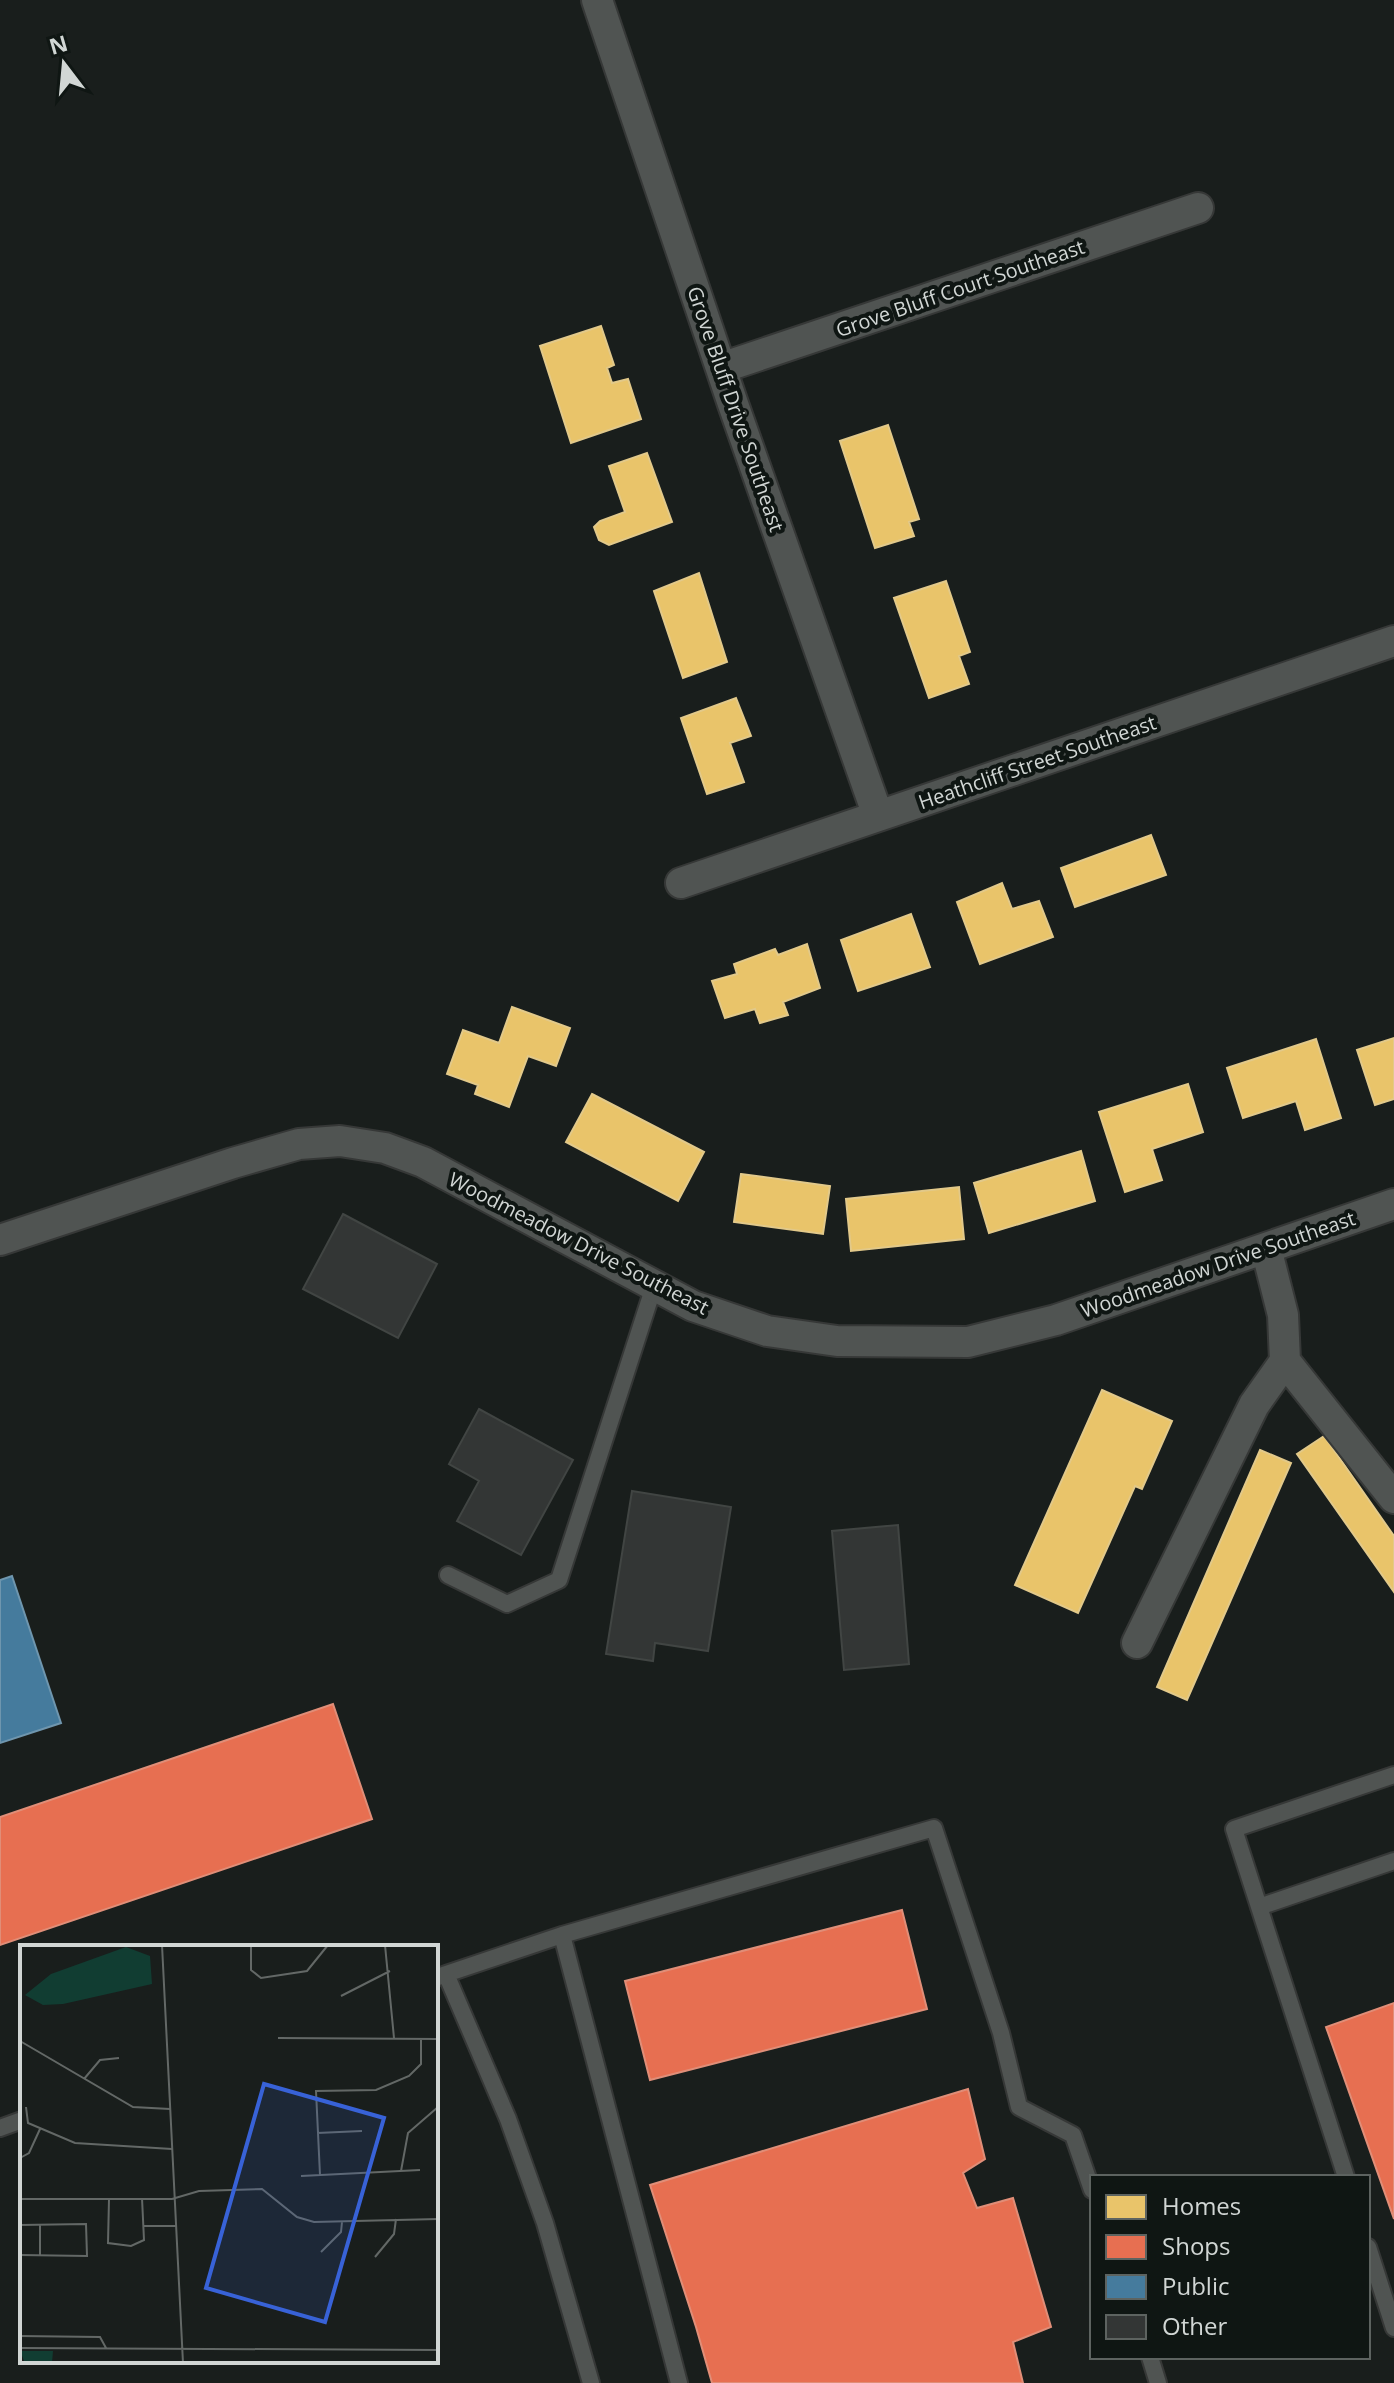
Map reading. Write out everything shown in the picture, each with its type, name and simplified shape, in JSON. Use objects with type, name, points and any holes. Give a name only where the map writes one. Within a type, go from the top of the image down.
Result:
[{"type":"street","name":"Grove Bluff Drive Southeast","points":[[597,0],[721,368],[878,816]]},
{"type":"street","name":"Grove Bluff Court Southeast","points":[[721,368],[1198,208]]},
{"type":"street","name":"Heathcliff Street Southeast","points":[[681,883],[1394,641]]},
{"type":"street","name":"Woodmeadow Drive Southeast","points":[[0,1240],[233,1163],[299,1144],[340,1141],[385,1148],[423,1162],[693,1306],[767,1331],[837,1341],[968,1342],[1056,1320],[1394,1204]]},
{"type":"street","points":[[1266,1248],[1283,1315],[1285,1361],[1394,1498]]},
{"type":"street","points":[[1137,1643],[1254,1405],[1285,1361]]},
{"type":"lane","points":[[448,1575],[507,1604],[559,1580],[654,1286]]},
{"type":"lane","points":[[1345,2175],[1234,1829],[1394,1775]]},
{"type":"lane","points":[[591,2383],[545,2223],[508,2119],[441,1976],[562,1935],[934,1828],[1001,2033],[1019,2107],[1073,2135],[1090,2184]]},
{"type":"lane","points":[[1259,1907],[1394,1861]]},
{"type":"lane","points":[[562,1935],[679,2383]]},
{"type":"lane","points":[[0,2128],[20,2121]]},
{"type":"lane","points":[[1370,2253],[1394,2328]]},
{"type":"lane","points":[[1151,2359],[1158,2383]]},
{"type":"building: Homes","points":[[601,326],[614,365],[607,368],[612,383],[628,379],[641,419],[571,443],[540,346]]},
{"type":"building: Homes","points":[[888,425],[919,519],[909,522],[914,536],[875,548],[840,441]]},
{"type":"building: Homes","points":[[647,453],[672,522],[609,545],[599,540],[594,527],[600,521],[625,512],[609,466]]},
{"type":"building: Homes","points":[[699,573],[727,662],[683,678],[654,591]]},
{"type":"building: Homes","points":[[946,581],[970,652],[959,656],[969,684],[929,698],[894,598]]},
{"type":"building: Homes","points":[[736,698],[751,736],[730,743],[744,782],[707,794],[681,718]]},
{"type":"building: Homes","points":[[1151,835],[1166,875],[1075,907],[1061,868]]},
{"type":"building: Homes","points":[[1002,883],[1012,909],[1039,901],[1053,937],[980,964],[957,902]]},
{"type":"building: Homes","points":[[911,914],[930,967],[858,991],[841,940]]},
{"type":"building: Homes","points":[[807,944],[820,988],[783,1002],[788,1015],[760,1023],[755,1009],[725,1018],[712,981],[737,974],[734,964],[775,949],[778,955]]},
{"type":"building: Homes","points":[[512,1007],[570,1028],[556,1066],[528,1056],[509,1107],[475,1094],[478,1085],[447,1074],[463,1030],[499,1043]]},
{"type":"building: Homes","points":[[1394,1038],[1394,1099],[1375,1105],[1357,1050]]},
{"type":"building: Homes","points":[[1316,1039],[1341,1118],[1305,1130],[1296,1101],[1243,1118],[1227,1068]]},
{"type":"building: Homes","points":[[1188,1084],[1203,1132],[1152,1149],[1162,1180],[1125,1192],[1099,1112]]},
{"type":"building: Homes","points":[[592,1094],[704,1152],[678,1201],[566,1142]]},
{"type":"building: Homes","points":[[1081,1151],[1095,1201],[989,1233],[974,1183]]},
{"type":"building: Homes","points":[[741,1174],[830,1186],[823,1234],[734,1222]]},
{"type":"building: Homes","points":[[959,1187],[964,1239],[851,1251],[846,1199]]},
{"type":"building: Homes","points":[[1102,1390],[1172,1421],[1142,1489],[1135,1486],[1078,1613],[1015,1585]]},
{"type":"building: Homes","points":[[1324,1436],[1394,1536],[1394,1592],[1297,1454]]},
{"type":"building: Homes","points":[[1260,1450],[1291,1463],[1187,1700],[1157,1687]]},
{"type":"building: Shops","points":[[333,1704],[372,1819],[0,1945],[0,1817]]},
{"type":"building: Shops","points":[[902,1910],[927,2009],[650,2080],[625,1981]]},
{"type":"building: Shops","points":[[1394,2003],[1394,2219],[1326,2027]]},
{"type":"building: Shops","points":[[968,2089],[985,2159],[963,2173],[977,2208],[1013,2198],[1051,2327],[1013,2342],[1023,2383],[712,2383],[650,2185]]},
{"type":"building: Public","points":[[12,1576],[61,1723],[0,1743],[0,1580]]},
{"type":"building: Other","points":[[343,1214],[437,1264],[398,1338],[303,1289]]},
{"type":"building: Other","points":[[479,1409],[573,1460],[521,1555],[457,1521],[479,1481],[449,1464]]},
{"type":"building: Other","points":[[632,1491],[731,1507],[708,1651],[655,1643],[653,1661],[606,1654]]},
{"type":"building: Other","points":[[898,1525],[909,1664],[844,1670],[832,1531]]}]
